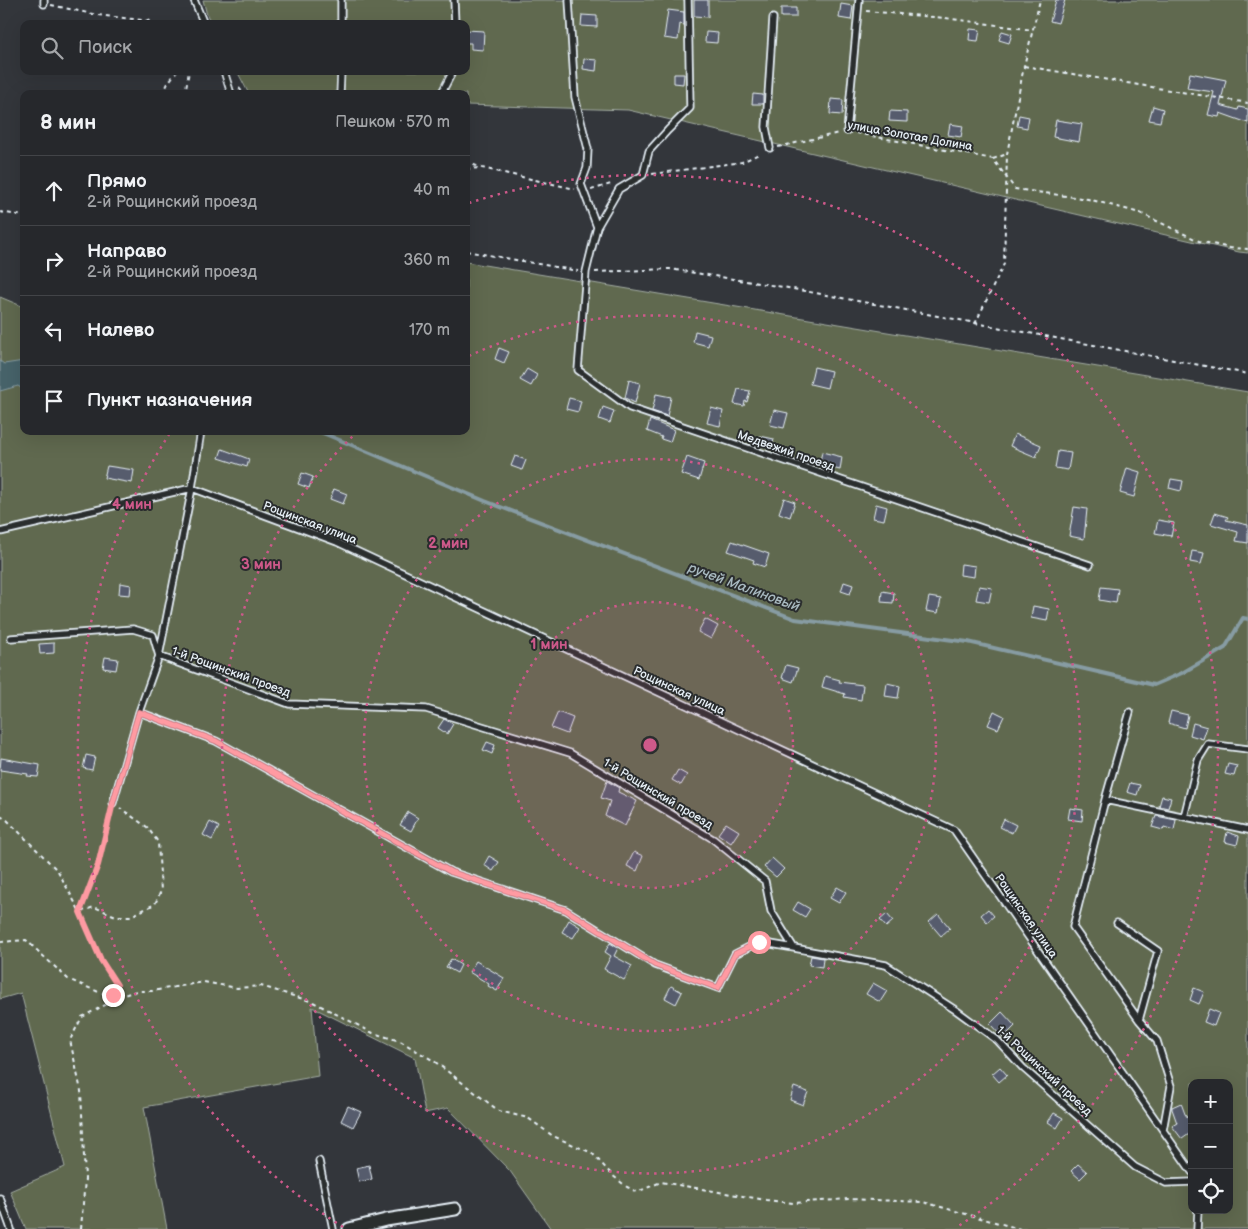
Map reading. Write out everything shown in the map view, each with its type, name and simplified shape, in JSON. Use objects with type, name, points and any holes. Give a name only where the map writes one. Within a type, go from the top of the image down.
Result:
[{"type":"street","points":[[349,1229],[386,1220],[455,1209]]},
{"type":"lane","points":[[194,0],[202,20]]},
{"type":"lane","points":[[341,0],[341,20]]},
{"type":"lane","points":[[454,0],[454,20]]},
{"type":"lane","points":[[569,0],[575,97],[588,149],[586,168],[581,184],[597,227]]},
{"type":"lane","points":[[586,272],[597,227],[619,189],[642,175],[649,151],[690,108],[688,0]]},
{"type":"lane","points":[[847,131],[858,0]]},
{"type":"lane","points":[[770,148],[766,127],[773,18]]},
{"type":"lane","points":[[225,75],[230,90]]},
{"type":"lane","points":[[340,90],[341,75]]},
{"type":"lane","points":[[443,90],[451,75]]},
{"type":"lane","name":"Медвежий проезд","points":[[586,272],[578,370],[630,408],[1090,565]]},
{"type":"lane","points":[[113,803],[139,712],[159,656],[192,488],[199,435]]},
{"type":"lane","points":[[0,532],[192,488]]},
{"type":"lane","name":"Рощинская улица","points":[[192,488],[337,542],[954,830],[1190,1169]]},
{"type":"lane","name":"1-й Рощинский проезд","points":[[11,638],[133,629],[153,636],[159,656],[289,704],[426,709],[570,753],[713,839],[765,881],[771,911],[794,948],[886,965],[998,1040],[1024,1068],[1135,1167],[1166,1183],[1188,1182]]},
{"type":"lane","points":[[139,712],[216,741],[451,872],[566,910],[655,965],[718,988],[735,954],[759,942],[794,948]]},
{"type":"lane","points":[[1130,712],[1105,800],[1073,927],[1139,1020],[1157,1041],[1171,1086],[1163,1130]]},
{"type":"lane","points":[[1184,817],[1198,760],[1208,744],[1248,749]]},
{"type":"lane","points":[[1105,800],[1248,830]]},
{"type":"lane","points":[[1117,923],[1158,951],[1139,1020]]},
{"type":"lane","points":[[319,1162],[333,1229]]},
{"type":"lane","points":[[0,1198],[11,1229]]},
{"type":"lane","points":[[1197,1229],[1198,1214]]},
{"type":"path","points":[[975,324],[1004,264],[1007,154],[1024,66],[1040,0]]},
{"type":"path","points":[[44,2],[97,15],[142,20]]},
{"type":"path","points":[[858,10],[945,18],[1033,30]]},
{"type":"path","points":[[1024,66],[1248,103]]},
{"type":"path","points":[[164,90],[174,75]]},
{"type":"path","points":[[186,90],[188,75]]},
{"type":"path","name":"улица Золотая Долина","points":[[642,175],[742,162],[770,148],[847,131],[993,159]]},
{"type":"path","points":[[1007,154],[993,159],[1014,189],[1088,199],[1140,212],[1199,241],[1230,248],[1248,249]]},
{"type":"path","points":[[470,164],[585,192],[614,183]]},
{"type":"path","points":[[470,169],[482,168]]},
{"type":"path","points":[[0,212],[20,215]]},
{"type":"path","points":[[470,252],[586,272],[670,270],[783,287],[1248,374]]},
{"type":"path","points":[[113,803],[147,827],[158,842],[161,891],[155,904],[131,916],[116,916],[94,908],[80,912],[98,865],[113,803]]},
{"type":"path","points":[[0,816],[7,820],[58,871],[80,912],[101,960],[117,985],[110,1003],[82,1017],[70,1040],[81,1091],[85,1179],[81,1229]]},
{"type":"path","points":[[0,942],[26,940],[68,979],[102,993],[120,996],[137,991],[152,991],[204,982],[237,988],[261,986],[313,1002],[373,1033],[400,1041],[434,1061],[499,1111],[528,1118],[553,1136],[592,1153],[626,1187],[638,1192],[661,1182],[793,1203],[848,1199],[923,1202],[1020,1229]]},
{"type":"green space","points":[[203,0],[1248,0],[1248,253],[628,110],[470,105],[470,90],[247,90],[239,75],[470,75],[470,20],[210,20]]},
{"type":"green space","points":[[470,263],[1248,392],[1248,1229],[551,1229],[510,1171],[448,1108],[425,1113],[415,1058],[312,1007],[318,1076],[144,1107],[167,1229],[26,1229],[10,1191],[65,1167],[21,993],[0,999],[0,297],[20,305],[20,435],[470,435]]},
{"type":"water","points":[[0,361],[4,364],[20,362],[20,387],[18,386],[0,391]]},
{"type":"building","points":[[694,0],[708,0],[708,17],[694,16]]},
{"type":"building","points":[[1056,0],[1065,0],[1058,23],[1050,21]]},
{"type":"building","points":[[841,4],[853,6],[851,20],[839,18]]},
{"type":"building","points":[[781,8],[796,8],[796,17],[781,17]]},
{"type":"building","points":[[668,10],[684,12],[684,25],[680,24],[678,40],[664,38]]},
{"type":"building","points":[[582,15],[597,16],[597,27],[581,26]]},
{"type":"building","points":[[970,29],[980,30],[978,41],[969,40]]},
{"type":"building","points":[[470,30],[484,31],[483,50],[471,49]]},
{"type":"building","points":[[1002,31],[1012,34],[1009,43],[999,40]]},
{"type":"building","points":[[706,32],[718,33],[717,43],[705,42]]},
{"type":"building","points":[[584,59],[597,60],[596,71],[583,69]]},
{"type":"building","points":[[1190,73],[1226,80],[1220,105],[1238,110],[1239,107],[1248,109],[1248,123],[1220,113],[1219,117],[1208,115],[1214,92],[1187,88]]},
{"type":"building","points":[[674,74],[684,74],[683,84],[674,83]]},
{"type":"building","points":[[753,94],[763,95],[763,104],[752,104]]},
{"type":"building","points":[[831,99],[843,100],[842,115],[830,114]]},
{"type":"building","points":[[1153,106],[1163,109],[1160,122],[1149,120]]},
{"type":"building","points":[[890,111],[907,112],[907,122],[889,121]]},
{"type":"building","points":[[1019,115],[1029,117],[1027,128],[1017,126]]},
{"type":"building","points":[[1056,120],[1082,124],[1079,142],[1053,137]]},
{"type":"building","points":[[950,124],[963,126],[961,137],[948,135]]},
{"type":"building","points":[[695,331],[711,335],[708,346],[693,342]]},
{"type":"building","points":[[499,348],[509,352],[504,363],[495,359]]},
{"type":"building","points":[[814,367],[831,371],[827,388],[810,384]]},
{"type":"building","points":[[527,369],[537,375],[531,386],[520,380]]},
{"type":"building","points":[[629,380],[640,383],[635,403],[625,398]]},
{"type":"building","points":[[738,389],[750,391],[744,406],[734,404]]},
{"type":"building","points":[[656,394],[671,397],[667,416],[652,411]]},
{"type":"building","points":[[569,398],[581,401],[578,412],[566,409]]},
{"type":"building","points":[[603,407],[614,411],[610,423],[599,419]]},
{"type":"building","points":[[711,408],[723,411],[720,426],[707,423]]},
{"type":"building","points":[[774,410],[788,413],[784,428],[770,425]]},
{"type":"building","points":[[650,420],[674,430],[670,442],[647,431]]},
{"type":"building","points":[[1015,434],[1041,445],[1036,457],[1010,446]]},
{"type":"building","points":[[760,436],[774,439],[772,448],[758,445]]},
{"type":"building","points":[[222,449],[249,459],[247,467],[219,458]]},
{"type":"building","points":[[1058,451],[1071,453],[1068,470],[1055,468]]},
{"type":"building","points":[[822,452],[842,457],[840,470],[819,465]]},
{"type":"building","points":[[515,456],[526,460],[522,470],[511,466]]},
{"type":"building","points":[[687,457],[704,463],[699,480],[681,474]]},
{"type":"building","points":[[107,466],[134,470],[132,483],[104,478]]},
{"type":"building","points":[[1127,468],[1140,472],[1134,497],[1120,493]]},
{"type":"building","points":[[302,473],[313,477],[309,488],[298,484]]},
{"type":"building","points":[[1171,479],[1183,481],[1181,491],[1169,488]]},
{"type":"building","points":[[334,489],[347,494],[343,504],[330,499]]},
{"type":"building","points":[[784,498],[795,502],[790,517],[779,513]]},
{"type":"building","points":[[876,504],[887,507],[884,520],[873,518]]},
{"type":"building","points":[[1074,507],[1087,509],[1084,539],[1069,536]]},
{"type":"building","points":[[1215,513],[1228,517],[1226,520],[1248,525],[1248,543],[1236,541],[1238,532],[1211,524]]},
{"type":"building","points":[[1158,520],[1174,523],[1171,536],[1155,533]]},
{"type":"building","points":[[732,541],[769,554],[765,567],[753,563],[754,560],[728,551]]},
{"type":"building","points":[[1192,551],[1204,553],[1201,564],[1190,562]]},
{"type":"building","points":[[961,564],[975,566],[974,577],[960,575]]},
{"type":"building","points":[[844,582],[853,585],[850,594],[841,591]]},
{"type":"building","points":[[120,583],[131,585],[130,595],[119,594]]},
{"type":"building","points":[[979,586],[992,588],[989,602],[976,600]]},
{"type":"building","points":[[1101,587],[1118,589],[1116,603],[1099,600]]},
{"type":"building","points":[[882,591],[894,593],[893,603],[881,602]]},
{"type":"building","points":[[929,597],[941,599],[938,613],[926,611]]},
{"type":"building","points":[[1033,606],[1049,609],[1047,621],[1031,618]]},
{"type":"building","points":[[705,619],[718,626],[711,639],[698,632]]},
{"type":"building","points":[[54,643],[54,653],[40,654],[39,644]]},
{"type":"building","points":[[105,657],[118,659],[116,670],[103,668]]},
{"type":"building","points":[[786,665],[798,668],[793,682],[782,678]]},
{"type":"building","points":[[825,676],[840,680],[839,682],[863,685],[861,700],[844,697],[845,694],[822,687]]},
{"type":"building","points":[[887,683],[900,686],[898,698],[885,696]]},
{"type":"building","points":[[994,711],[1004,716],[998,729],[988,725]]},
{"type":"building","points":[[1171,711],[1188,715],[1185,728],[1168,723]]},
{"type":"building","points":[[558,712],[573,718],[567,734],[551,728]]},
{"type":"building","points":[[444,719],[453,724],[447,734],[438,728]]},
{"type":"building","points":[[1193,723],[1207,727],[1203,739],[1190,735]]},
{"type":"building","points":[[487,742],[495,745],[492,754],[483,750]]},
{"type":"building","points":[[86,755],[95,757],[92,770],[83,768]]},
{"type":"building","points":[[1,758],[40,765],[38,777],[0,770]]},
{"type":"building","points":[[1228,764],[1237,766],[1234,776],[1225,774]]},
{"type":"building","points":[[678,770],[687,775],[681,785],[672,780]]},
{"type":"building","points":[[607,781],[619,788],[618,792],[637,801],[625,826],[605,816],[610,801],[601,798]]},
{"type":"building","points":[[1130,783],[1140,785],[1137,795],[1127,792]]},
{"type":"building","points":[[1162,796],[1171,798],[1168,808],[1159,806]]},
{"type":"building","points":[[1070,808],[1083,810],[1082,821],[1068,819]]},
{"type":"building","points":[[408,812],[418,818],[411,831],[400,825]]},
{"type":"building","points":[[1156,816],[1176,820],[1174,830],[1164,827],[1163,830],[1152,827]]},
{"type":"building","points":[[1004,819],[1016,825],[1012,833],[1000,827]]},
{"type":"building","points":[[210,822],[219,827],[212,840],[203,835]]},
{"type":"building","points":[[726,823],[739,831],[731,843],[718,834]]},
{"type":"building","points":[[1227,832],[1239,836],[1237,845],[1225,842]]},
{"type":"building","points":[[634,852],[643,856],[637,871],[627,866]]},
{"type":"building","points":[[489,856],[499,862],[493,871],[484,865]]},
{"type":"building","points":[[772,858],[784,869],[776,877],[764,867]]},
{"type":"building","points":[[837,887],[846,892],[839,903],[830,898]]},
{"type":"building","points":[[798,902],[810,909],[805,917],[793,910]]},
{"type":"building","points":[[988,909],[994,916],[987,922],[981,915]]},
{"type":"building","points":[[887,914],[893,921],[886,927],[880,920]]},
{"type":"building","points":[[938,914],[950,928],[941,936],[929,922]]},
{"type":"building","points":[[569,920],[580,927],[573,938],[562,932]]},
{"type":"building","points":[[610,943],[618,948],[614,956],[632,966],[624,980],[604,969],[611,956],[605,952]]},
{"type":"building","points":[[811,956],[823,958],[822,967],[809,965]]},
{"type":"building","points":[[451,959],[461,965],[457,973],[446,967]]},
{"type":"building","points":[[476,961],[504,978],[497,991],[469,972]]},
{"type":"building","points":[[873,983],[887,991],[880,1002],[866,994]]},
{"type":"building","points":[[671,986],[682,992],[676,1004],[665,998]]},
{"type":"building","points":[[1194,988],[1204,992],[1199,1004],[1190,1000]]},
{"type":"building","points":[[1209,1009],[1219,1013],[1214,1026],[1204,1022]]},
{"type":"building","points":[[1002,1012],[1015,1026],[1003,1038],[990,1024]]},
{"type":"building","points":[[1000,1067],[1007,1075],[999,1082],[992,1074]]},
{"type":"building","points":[[794,1087],[808,1092],[803,1105],[790,1100]]},
{"type":"building","points":[[1181,1103],[1188,1118],[1188,1135],[1182,1139],[1172,1126],[1177,1123],[1172,1107]]},
{"type":"building","points":[[348,1106],[361,1112],[353,1127],[341,1121]]},
{"type":"building","points":[[1054,1113],[1063,1118],[1057,1128],[1048,1122]]},
{"type":"building","points":[[1078,1164],[1087,1172],[1080,1179],[1071,1171]]},
{"type":"building","points":[[369,1165],[372,1179],[359,1182],[356,1168]]},
{"type":"waterway","name":"ручей Малиновый","points":[[328,435],[485,501],[795,619],[968,642],[1154,685],[1182,673],[1225,648],[1243,618],[1248,619]]},
{"type":"route","points":[[113,995],[117,985],[101,960],[80,912],[98,865],[113,803],[139,712],[216,741],[451,872],[566,910],[655,965],[718,988],[735,954],[759,942]]}]
